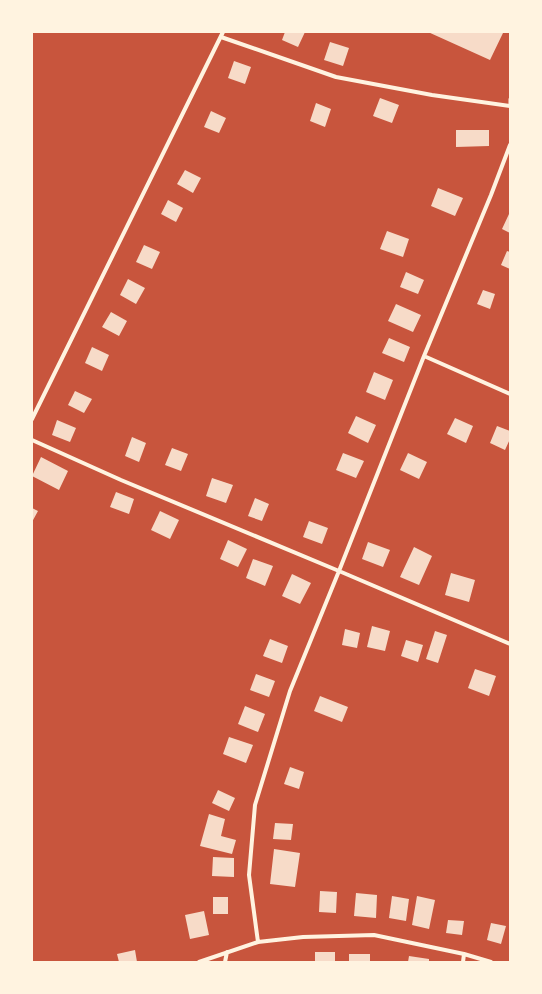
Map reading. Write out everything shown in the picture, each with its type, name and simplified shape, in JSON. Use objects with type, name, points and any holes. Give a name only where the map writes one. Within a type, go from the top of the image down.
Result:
[{"type":"street","points":[[32,419],[223,32]]},
{"type":"street","points":[[221,37],[336,76],[432,95],[510,106]]},
{"type":"street","points":[[258,942],[249,875],[255,805],[290,691],[510,145]]},
{"type":"street","points":[[424,356],[510,394]]},
{"type":"street","points":[[32,440],[121,480],[510,644]]},
{"type":"street","points":[[199,962],[258,942],[303,937],[374,935],[464,954],[491,962]]},
{"type":"street","points":[[225,962],[227,952]]},
{"type":"street","points":[[463,962],[464,954]]},
{"type":"lane","points":[[510,99],[510,106]]},
{"type":"building","points":[[285,32],[305,32],[298,47],[282,40]]},
{"type":"building","points":[[428,32],[500,32],[503,33],[490,60]]},
{"type":"building","points":[[330,42],[349,48],[343,66],[324,60]]},
{"type":"building","points":[[234,61],[251,67],[245,84],[228,78]]},
{"type":"building","points":[[380,98],[399,105],[392,123],[373,116]]},
{"type":"building","points":[[316,103],[331,109],[325,127],[310,121]]},
{"type":"building","points":[[211,111],[226,118],[219,133],[204,127]]},
{"type":"building","points":[[456,130],[489,130],[489,146],[456,147]]},
{"type":"building","points":[[185,170],[201,178],[193,193],[177,184]]},
{"type":"building","points":[[438,188],[463,198],[455,216],[431,206]]},
{"type":"building","points":[[168,200],[183,208],[176,222],[161,214]]},
{"type":"building","points":[[509,214],[510,215],[510,233],[502,229]]},
{"type":"building","points":[[387,231],[409,239],[403,257],[380,249]]},
{"type":"building","points":[[144,245],[160,252],[152,269],[136,262]]},
{"type":"building","points":[[507,251],[510,252],[510,269],[501,265]]},
{"type":"building","points":[[406,272],[424,280],[418,294],[400,287]]},
{"type":"building","points":[[128,279],[145,288],[136,304],[120,295]]},
{"type":"building","points":[[483,290],[495,294],[490,309],[477,304]]},
{"type":"building","points":[[396,304],[421,315],[413,332],[388,321]]},
{"type":"building","points":[[111,312],[127,321],[119,336],[102,327]]},
{"type":"building","points":[[389,338],[410,347],[404,362],[382,353]]},
{"type":"building","points":[[92,347],[109,355],[102,371],[85,363]]},
{"type":"building","points":[[374,372],[393,380],[385,400],[366,392]]},
{"type":"building","points":[[75,391],[92,399],[84,413],[68,405]]},
{"type":"building","points":[[356,416],[376,425],[368,443],[348,433]]},
{"type":"building","points":[[455,418],[473,426],[466,443],[447,434]]},
{"type":"building","points":[[57,420],[76,428],[70,442],[52,435]]},
{"type":"building","points":[[497,426],[510,431],[510,439],[505,450],[490,443]]},
{"type":"building","points":[[132,437],[146,443],[139,462],[125,456]]},
{"type":"building","points":[[172,448],[188,454],[181,471],[165,465]]},
{"type":"building","points":[[343,453],[364,461],[356,478],[336,470]]},
{"type":"building","points":[[408,453],[427,462],[419,479],[400,470]]},
{"type":"building","points":[[41,457],[68,471],[59,490],[32,476]]},
{"type":"building","points":[[212,478],[233,485],[226,503],[206,496]]},
{"type":"building","points":[[116,492],[134,499],[129,514],[110,507]]},
{"type":"building","points":[[255,498],[269,504],[262,521],[248,516]]},
{"type":"building","points":[[32,508],[38,511],[32,522]]},
{"type":"building","points":[[160,511],[179,520],[170,539],[151,530]]},
{"type":"building","points":[[309,521],[328,528],[322,544],[303,537]]},
{"type":"building","points":[[228,540],[247,549],[238,567],[220,559]]},
{"type":"building","points":[[368,542],[390,550],[383,567],[362,559]]},
{"type":"building","points":[[414,547],[432,556],[419,585],[400,577]]},
{"type":"building","points":[[253,559],[273,566],[265,586],[246,578]]},
{"type":"building","points":[[451,573],[475,580],[469,602],[445,595]]},
{"type":"building","points":[[292,574],[311,583],[300,604],[282,596]]},
{"type":"building","points":[[372,626],[390,631],[385,651],[367,647]]},
{"type":"building","points":[[345,629],[360,633],[357,648],[342,645]]},
{"type":"building","points":[[435,631],[447,635],[438,663],[426,659]]},
{"type":"building","points":[[270,639],[288,646],[282,663],[263,656]]},
{"type":"building","points":[[406,640],[423,645],[418,662],[401,656]]},
{"type":"building","points":[[475,669],[496,676],[489,696],[468,688]]},
{"type":"building","points":[[256,674],[275,681],[269,697],[250,690]]},
{"type":"building","points":[[320,696],[348,707],[342,722],[314,711]]},
{"type":"building","points":[[245,706],[265,714],[258,732],[238,724]]},
{"type":"building","points":[[229,737],[253,745],[246,763],[223,754]]},
{"type":"building","points":[[290,767],[304,772],[299,789],[284,784]]},
{"type":"building","points":[[218,790],[235,798],[229,811],[212,803]]},
{"type":"building","points":[[209,814],[225,819],[221,836],[236,840],[232,854],[200,846]]},
{"type":"building","points":[[275,823],[293,824],[291,840],[273,839]]},
{"type":"building","points":[[274,849],[300,853],[295,887],[270,884]]},
{"type":"building","points":[[213,857],[234,858],[234,877],[212,876]]},
{"type":"building","points":[[320,891],[337,892],[336,913],[319,912]]},
{"type":"building","points":[[356,893],[377,895],[376,918],[354,916]]},
{"type":"building","points":[[392,896],[409,899],[406,921],[389,918]]},
{"type":"building","points":[[417,896],[435,900],[429,929],[412,925]]},
{"type":"building","points":[[213,897],[228,897],[228,914],[213,914]]},
{"type":"building","points":[[204,911],[209,935],[190,939],[185,915]]},
{"type":"building","points":[[448,920],[464,921],[462,935],[446,933]]},
{"type":"building","points":[[491,923],[506,926],[501,944],[487,940]]},
{"type":"building","points":[[135,950],[137,962],[119,962],[117,954]]},
{"type":"building","points":[[315,952],[335,952],[335,962],[315,962]]},
{"type":"building","points":[[349,954],[370,954],[370,962],[349,962]]},
{"type":"building","points":[[409,956],[429,959],[429,962],[408,962]]}]
